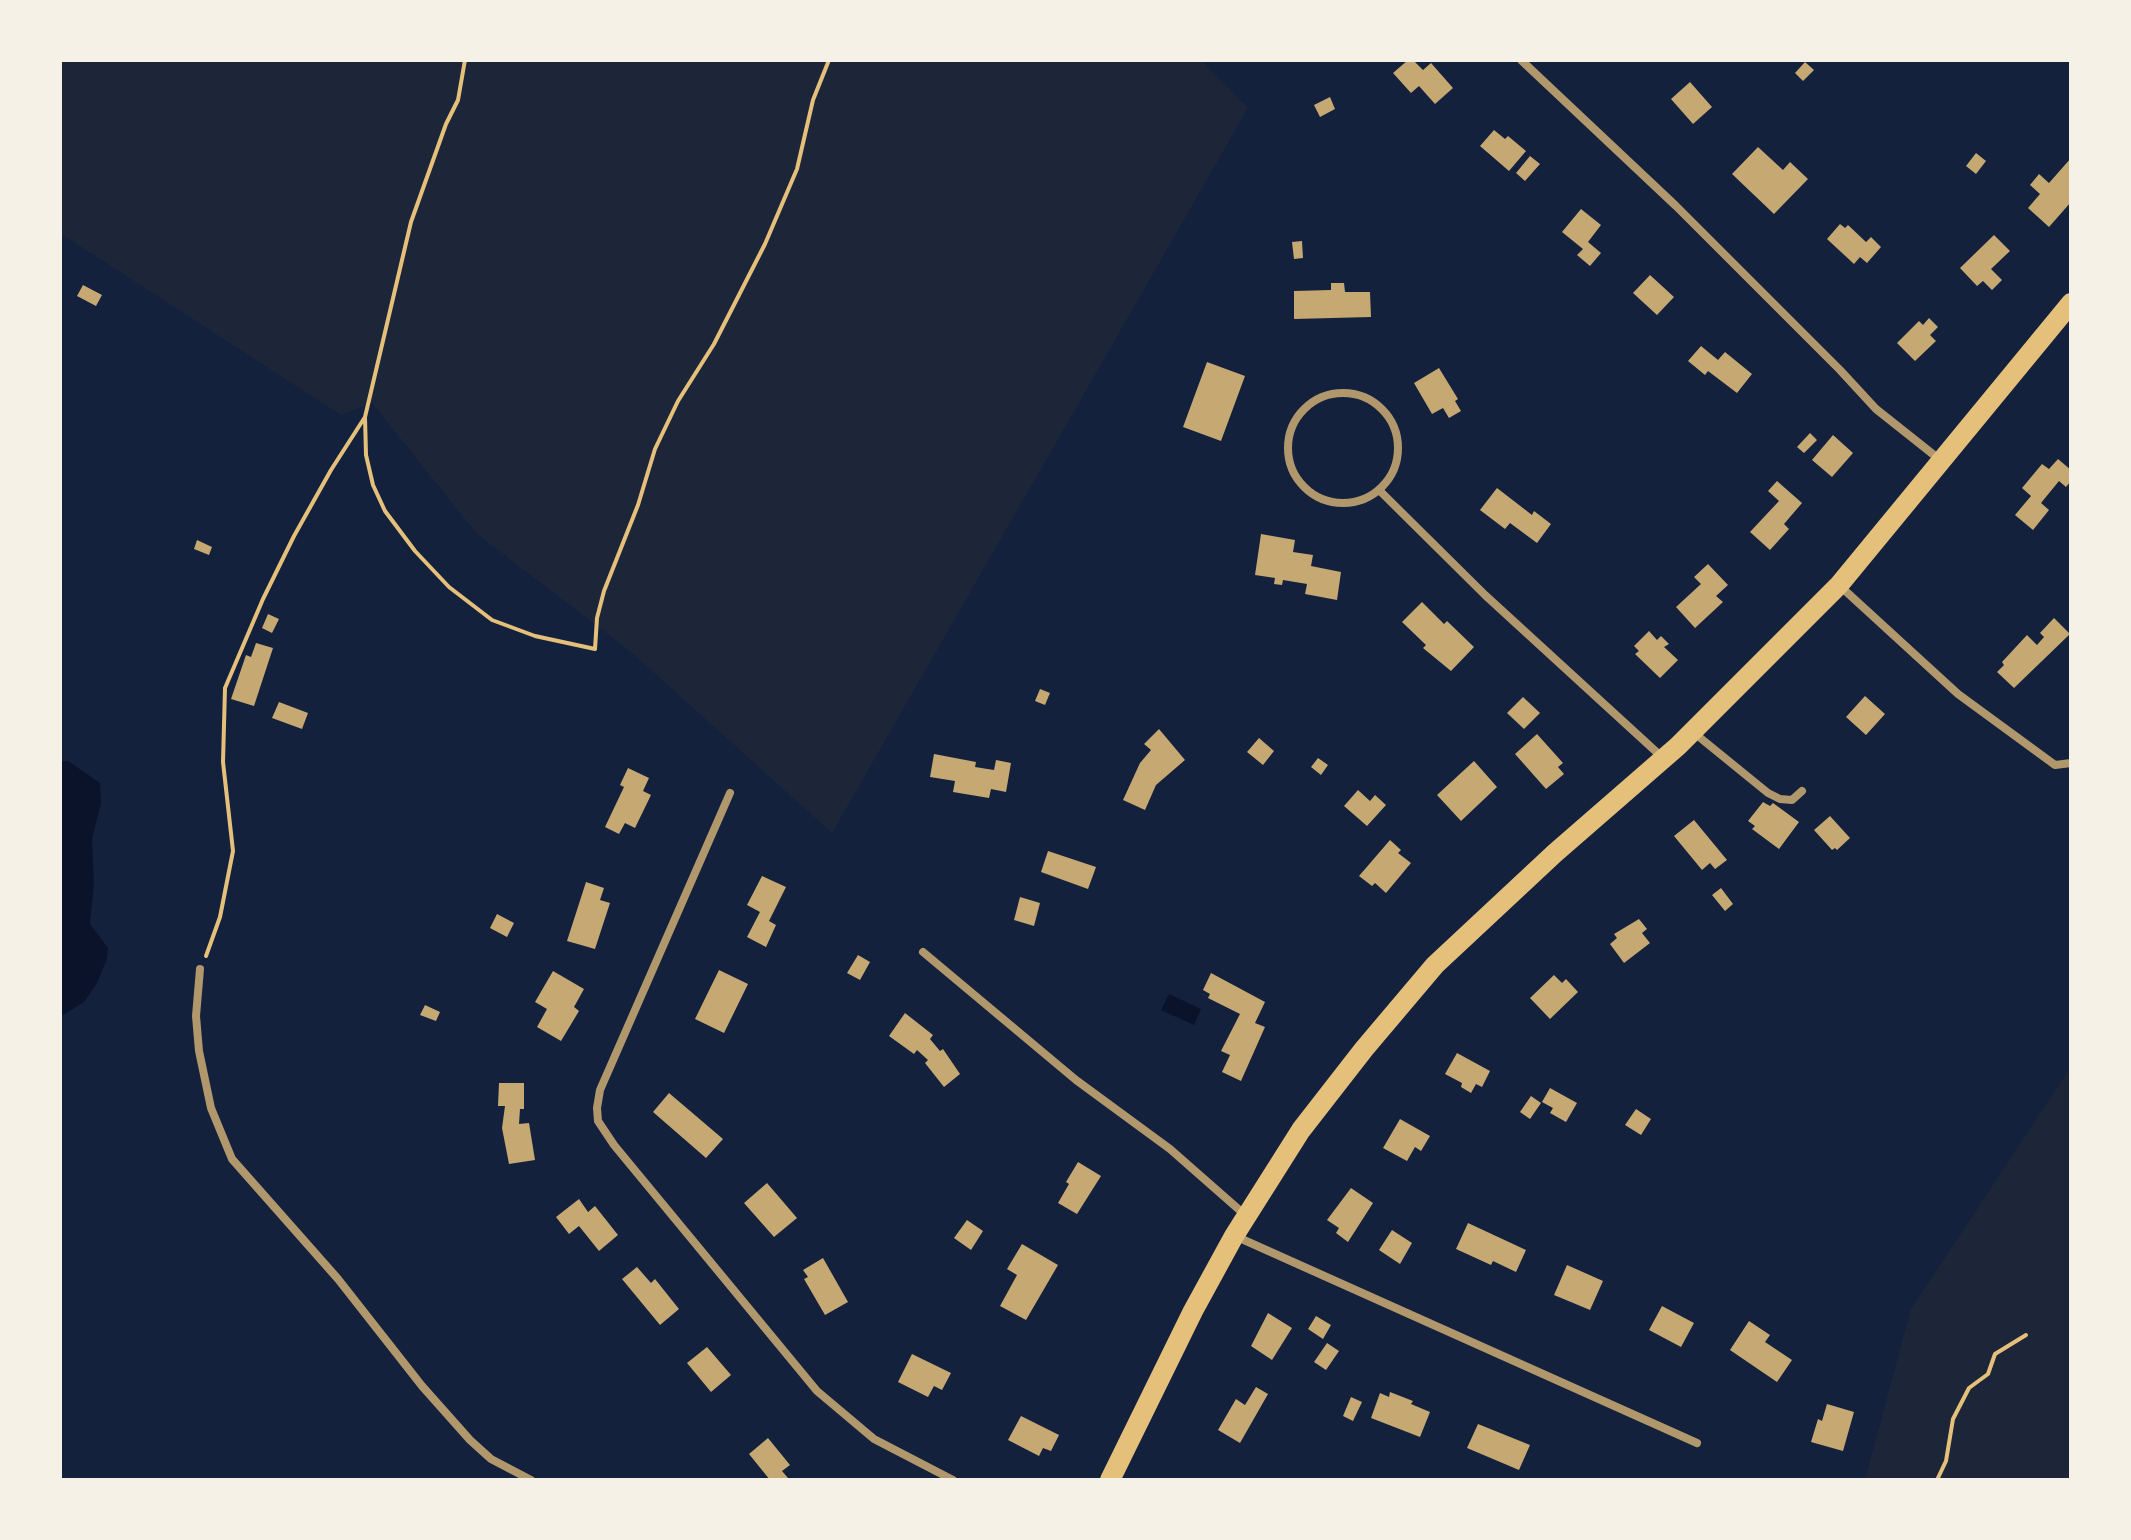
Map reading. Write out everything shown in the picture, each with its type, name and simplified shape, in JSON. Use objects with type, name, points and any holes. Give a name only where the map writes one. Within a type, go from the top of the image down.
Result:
[{"type":"main road","points":[[1110,1480],[1234,1236],[1272,1173],[1333,1088],[1435,965],[1693,731],[1839,585],[2071,303]]},
{"type":"street","points":[[1521,60],[1676,206],[1882,415],[1942,461]]},
{"type":"street","points":[[1329,394],[1356,394],[1380,406],[1389,416],[1398,441],[1398,455],[1395,468],[1379,490],[1356,502],[1342,503],[1317,497],[1306,489],[1291,467],[1288,454],[1291,428],[1306,406],[1329,394]]},
{"type":"street","points":[[1379,490],[1485,595],[1663,758]]},
{"type":"street","points":[[1839,585],[1958,694],[2055,765],[2071,763]]},
{"type":"street","points":[[1693,731],[1768,793],[1792,800],[1802,791]]},
{"type":"street","points":[[730,793],[605,1078],[598,1099],[598,1121],[695,1245],[817,1391],[874,1439],[953,1480]]},
{"type":"street","points":[[923,952],[1076,1080],[1170,1149],[1246,1216]]},
{"type":"street","points":[[200,969],[196,1016],[199,1051],[211,1108],[232,1159],[338,1279],[422,1386],[470,1440],[491,1459],[531,1480]]},
{"type":"street","points":[[1234,1236],[1697,1443]]},
{"type":"path","points":[[465,60],[458,100],[411,222],[365,417],[366,455],[373,485],[385,511],[415,551],[449,587],[492,620],[535,636],[595,649],[597,618],[604,591],[633,518],[655,449],[678,401],[714,344],[765,244],[797,169],[813,100],[829,60]]},
{"type":"path","points":[[200,969],[213,943],[233,851],[223,762],[225,688],[294,536],[365,417]]},
{"type":"path","points":[[1937,1480],[1946,1461],[1953,1419],[1969,1388],[1988,1374],[1995,1354],[2026,1335]]},
{"type":"shaded area","points":[[60,60],[1201,60],[1248,108],[832,833],[631,652],[476,533],[372,403],[341,415],[60,233]]},
{"type":"shaded area","points":[[60,761],[68,761],[100,783],[101,803],[92,839],[94,883],[90,924],[108,948],[97,983],[84,1002],[60,1017]]},
{"type":"shaded area","points":[[1169,994],[1201,1009],[1194,1025],[1161,1010]]},
{"type":"shaded area","points":[[2071,1067],[2071,1480],[1865,1480],[1911,1309]]},
{"type":"building","points":[[1408,60],[1413,60],[1423,70],[1431,63],[1453,88],[1435,104],[1419,86],[1411,93],[1393,73]]},
{"type":"building","points":[[1805,62],[1814,70],[1803,81],[1795,73]]},
{"type":"building","points":[[1690,82],[1712,107],[1693,124],[1671,99]]},
{"type":"building","points":[[1330,97],[1335,109],[1320,117],[1314,105]]},
{"type":"building","points":[[1494,130],[1505,139],[1508,136],[1526,151],[1509,171],[1480,146]]},
{"type":"building","points":[[1758,147],[1783,170],[1790,162],[1808,179],[1774,214],[1732,174]]},
{"type":"building","points":[[1976,153],[1986,161],[1976,174],[1966,166]]},
{"type":"building","points":[[1530,156],[1540,164],[1525,181],[1516,173]]},
{"type":"building","points":[[2071,158],[2071,202],[2049,227],[2028,208],[2040,194],[2030,185],[2039,174],[2049,183]]},
{"type":"building","points":[[1581,209],[1601,225],[1588,242],[1601,253],[1590,266],[1577,255],[1583,249],[1562,232]]},
{"type":"building","points":[[1840,224],[1845,228],[1848,225],[1866,242],[1871,237],[1881,247],[1867,263],[1860,257],[1854,264],[1827,239]]},
{"type":"building","points":[[1994,235],[2010,251],[1991,269],[2002,280],[1992,290],[1983,281],[1977,286],[1960,268]]},
{"type":"building","points":[[1302,241],[1303,258],[1294,259],[1292,242]]},
{"type":"building","points":[[1650,275],[1674,297],[1657,315],[1633,293]]},
{"type":"building","points":[[1331,283],[1344,283],[1345,292],[1370,292],[1371,317],[1294,319],[1294,291],[1331,290]]},
{"type":"building","points":[[83,285],[102,295],[96,306],[77,296]]},
{"type":"building","points":[[1929,318],[1938,327],[1930,335],[1936,341],[1915,361],[1897,343],[1919,321],[1923,325]]},
{"type":"building","points":[[1701,346],[1718,360],[1725,352],[1752,374],[1737,393],[1708,371],[1705,375],[1688,361]]},
{"type":"building","points":[[1207,362],[1245,376],[1221,441],[1183,427]]},
{"type":"building","points":[[1439,368],[1458,399],[1455,401],[1461,411],[1449,418],[1443,408],[1432,414],[1414,383]]},
{"type":"building","points":[[1810,433],[1817,440],[1804,453],[1797,447]]},
{"type":"building","points":[[1833,435],[1853,453],[1832,477],[1812,460]]},
{"type":"building","points":[[2058,459],[2071,470],[2071,481],[2066,487],[2059,481],[2041,503],[2049,510],[2033,530],[2015,515],[2031,496],[2022,488],[2042,464],[2049,469]]},
{"type":"building","points":[[1777,481],[1802,503],[1784,524],[1789,529],[1770,550],[1750,532],[1779,501],[1768,491]]},
{"type":"building","points":[[1497,488],[1532,515],[1534,511],[1551,524],[1537,543],[1510,523],[1505,529],[1480,510]]},
{"type":"building","points":[[1261,534],[1295,540],[1293,552],[1313,555],[1311,566],[1341,572],[1337,600],[1305,594],[1307,584],[1283,580],[1282,585],[1274,584],[1275,578],[1255,575]]},
{"type":"building","points":[[197,540],[212,547],[209,555],[194,549]]},
{"type":"building","points":[[1708,564],[1728,585],[1716,596],[1723,602],[1695,628],[1676,607],[1701,584],[1694,577]]},
{"type":"building","points":[[1422,602],[1474,647],[1451,671],[1423,648],[1426,645],[1402,622]]},
{"type":"building","points":[[268,614],[279,619],[272,633],[262,628]]},
{"type":"building","points":[[2054,618],[2070,634],[2014,688],[1997,672],[2004,665],[2002,662],[2027,635],[2037,645],[2044,637],[2040,633]]},
{"type":"building","points":[[1649,631],[1657,640],[1661,636],[1669,644],[1664,647],[1678,660],[1660,678],[1635,654],[1639,651],[1634,646]]},
{"type":"building","points":[[256,643],[273,648],[254,706],[231,699],[246,655],[251,657]]},
{"type":"building","points":[[1040,689],[1050,693],[1045,705],[1035,701]]},
{"type":"building","points":[[1865,696],[1885,714],[1866,735],[1846,717]]},
{"type":"building","points":[[1523,697],[1540,713],[1524,729],[1507,713]]},
{"type":"building","points":[[279,702],[308,713],[302,729],[272,718]]},
{"type":"building","points":[[1159,729],[1185,760],[1156,785],[1145,810],[1123,800],[1140,763],[1151,750],[1144,744]]},
{"type":"building","points":[[1537,734],[1563,763],[1558,767],[1564,774],[1546,789],[1515,754]]},
{"type":"building","points":[[1259,738],[1274,751],[1263,765],[1247,752]]},
{"type":"building","points":[[934,754],[976,762],[975,767],[994,770],[996,760],[1011,763],[1006,792],[991,789],[989,798],[953,792],[955,781],[930,777]]},
{"type":"building","points":[[1318,758],[1328,765],[1321,775],[1311,767]]},
{"type":"building","points":[[1474,761],[1497,787],[1461,821],[1437,795]]},
{"type":"building","points":[[628,768],[649,778],[643,791],[651,795],[635,828],[625,823],[619,834],[605,827],[624,787],[620,785]]},
{"type":"building","points":[[1358,790],[1370,801],[1375,795],[1386,805],[1367,826],[1344,806]]},
{"type":"building","points":[[1763,802],[1770,806],[1773,803],[1799,822],[1779,849],[1752,829],[1755,826],[1748,821]]},
{"type":"building","points":[[1830,816],[1850,838],[1837,850],[1832,850],[1814,830]]},
{"type":"building","points":[[1694,820],[1727,860],[1715,869],[1710,863],[1702,870],[1674,836]]},
{"type":"building","points":[[1390,840],[1401,850],[1398,853],[1411,863],[1386,893],[1375,883],[1372,886],[1359,876]]},
{"type":"building","points":[[1048,851],[1096,867],[1088,889],[1041,872]]},
{"type":"building","points":[[762,876],[786,887],[769,921],[776,925],[766,947],[747,937],[760,912],[747,905]]},
{"type":"building","points":[[586,882],[604,888],[600,900],[610,903],[595,949],[567,941]]},
{"type":"building","points":[[1721,888],[1733,904],[1725,911],[1712,895]]},
{"type":"building","points":[[1020,897],[1040,903],[1034,926],[1014,920]]},
{"type":"building","points":[[497,914],[514,923],[507,937],[490,928]]},
{"type":"building","points":[[1639,919],[1647,929],[1642,933],[1650,943],[1624,963],[1610,944],[1617,938],[1614,934]]},
{"type":"building","points":[[858,955],[870,962],[860,980],[847,973]]},
{"type":"building","points":[[719,970],[748,984],[724,1033],[695,1019]]},
{"type":"building","points":[[553,971],[584,989],[574,1007],[579,1011],[561,1041],[537,1027],[547,1009],[535,1002]]},
{"type":"building","points":[[1211,973],[1265,1002],[1255,1023],[1265,1027],[1241,1081],[1222,1072],[1230,1055],[1221,1051],[1240,1014],[1208,998],[1210,994],[1203,990]]},
{"type":"building","points":[[1554,975],[1562,983],[1566,979],[1578,992],[1550,1019],[1530,998]]},
{"type":"building","points":[[425,1005],[440,1012],[436,1021],[420,1015]]},
{"type":"building","points":[[905,1013],[933,1035],[930,1039],[940,1051],[943,1049],[960,1074],[944,1087],[925,1063],[928,1060],[917,1050],[914,1054],[889,1036]]},
{"type":"building","points":[[1457,1053],[1490,1071],[1482,1087],[1476,1084],[1471,1093],[1461,1087],[1462,1083],[1445,1074]]},
{"type":"building","points":[[499,1083],[524,1083],[524,1109],[520,1109],[519,1124],[529,1123],[535,1160],[509,1164],[502,1128],[505,1106],[498,1106]]},
{"type":"building","points":[[1550,1088],[1577,1103],[1566,1122],[1550,1113],[1553,1108],[1542,1102]]},
{"type":"building","points":[[669,1093],[723,1139],[706,1158],[653,1112]]},
{"type":"building","points":[[1531,1096],[1541,1103],[1530,1119],[1520,1112]]},
{"type":"building","points":[[1636,1109],[1651,1119],[1641,1135],[1625,1125]]},
{"type":"building","points":[[1400,1119],[1430,1136],[1421,1151],[1415,1147],[1407,1161],[1383,1148]]},
{"type":"building","points":[[1078,1162],[1101,1176],[1077,1214],[1058,1203]]},
{"type":"building","points":[[767,1183],[797,1218],[774,1237],[744,1203]]},
{"type":"building","points":[[1351,1188],[1373,1203],[1348,1242],[1336,1233],[1339,1228],[1327,1220]]},
{"type":"building","points":[[579,1199],[588,1212],[595,1206],[618,1235],[599,1251],[579,1226],[569,1234],[556,1217]]},
{"type":"building","points":[[967,1220],[983,1231],[971,1250],[954,1238]]},
{"type":"building","points":[[1468,1223],[1526,1250],[1516,1272],[1493,1261],[1491,1265],[1456,1249]]},
{"type":"building","points":[[1392,1230],[1412,1243],[1400,1264],[1379,1250]]},
{"type":"building","points":[[1022,1244],[1058,1265],[1026,1320],[1000,1306],[1017,1275],[1007,1269]]},
{"type":"building","points":[[823,1258],[848,1302],[825,1315],[804,1279],[808,1277],[803,1270]]},
{"type":"building","points":[[1567,1265],[1603,1281],[1590,1310],[1554,1295]]},
{"type":"building","points":[[637,1267],[651,1283],[655,1279],[679,1309],[660,1325],[622,1279]]},
{"type":"building","points":[[1662,1306],[1694,1323],[1681,1347],[1649,1330]]},
{"type":"building","points":[[1268,1313],[1292,1328],[1272,1360],[1251,1346]]},
{"type":"building","points":[[1316,1316],[1331,1325],[1323,1339],[1308,1329]]},
{"type":"building","points":[[1749,1321],[1770,1335],[1765,1342],[1792,1360],[1777,1382],[1730,1350]]},
{"type":"building","points":[[1327,1343],[1339,1351],[1326,1370],[1314,1362]]},
{"type":"building","points":[[707,1347],[731,1375],[711,1392],[687,1363]]},
{"type":"building","points":[[912,1354],[951,1373],[942,1390],[934,1386],[928,1397],[898,1382]]},
{"type":"building","points":[[1256,1387],[1268,1394],[1240,1443],[1218,1430],[1236,1399],[1245,1405]]},
{"type":"building","points":[[1390,1392],[1430,1412],[1420,1437],[1371,1418],[1380,1393],[1389,1397]]},
{"type":"building","points":[[1351,1397],[1362,1402],[1353,1421],[1343,1416]]},
{"type":"building","points":[[1827,1404],[1854,1412],[1843,1451],[1811,1442],[1818,1419],[1822,1421]]},
{"type":"building","points":[[1021,1416],[1059,1435],[1051,1451],[1043,1448],[1039,1456],[1008,1440]]},
{"type":"building","points":[[1478,1424],[1530,1445],[1519,1470],[1467,1448]]},
{"type":"building","points":[[768,1438],[790,1465],[782,1471],[788,1478],[786,1480],[770,1480],[749,1454]]}]
